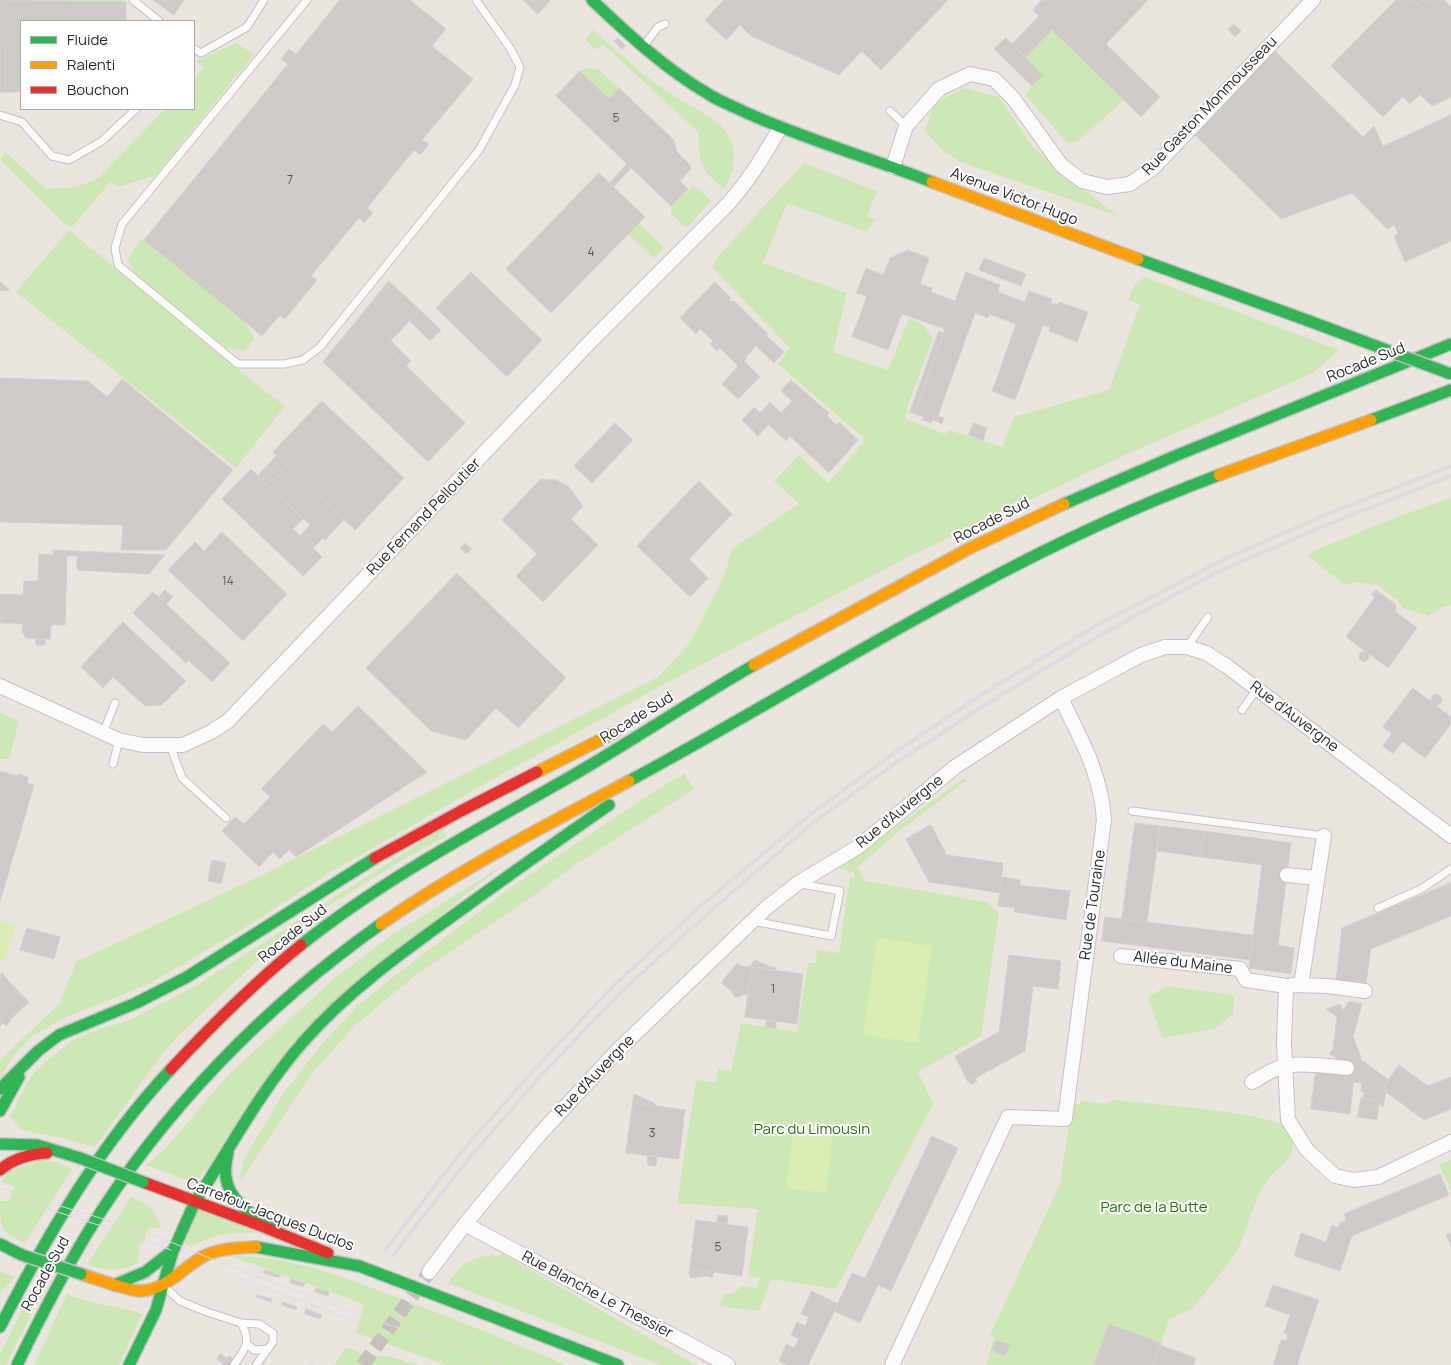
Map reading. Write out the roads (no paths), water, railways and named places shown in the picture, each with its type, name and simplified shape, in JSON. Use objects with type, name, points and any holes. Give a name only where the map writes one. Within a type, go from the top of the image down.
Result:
[{"type":"main road","name":"Avenue Victor Hugo","points":[[592,0],[643,48],[675,73],[711,96],[780,128],[893,167],[976,200],[1451,374]]},
{"type":"main road","name":"Rocade Sud","points":[[0,1327],[52,1232],[106,1149],[158,1082],[229,1008],[312,935],[391,880],[461,837],[601,758],[678,709],[844,616],[1006,530],[1110,482],[1451,344]]},
{"type":"main road","name":"Rocade Sud","points":[[17,1365],[65,1269],[114,1190],[153,1137],[219,1062],[283,1000],[355,942],[404,908],[506,846],[688,749],[869,645],[1038,553],[1143,505],[1277,453],[1413,406],[1451,390]]},
{"type":"main road","points":[[1277,453],[1384,428]]},
{"type":"main road","points":[[652,715],[678,709]]},
{"type":"main road","points":[[0,1089],[25,1064],[59,1035],[136,1003],[187,977],[372,860],[461,811],[626,726]]},
{"type":"main road","points":[[129,1365],[156,1310],[173,1251],[195,1202],[252,1111],[287,1061],[305,1040],[345,999],[413,944],[688,749]]},
{"type":"main road","points":[[0,1112],[25,1064]]},
{"type":"main road","points":[[0,1144],[37,1145],[58,1152]]},
{"type":"main road","points":[[229,1149],[224,1165],[227,1188],[246,1208],[272,1229]]},
{"type":"main road","points":[[0,1170],[6,1164],[26,1155],[58,1152]]},
{"type":"main road","name":"Carrefour Jacques Duclos","points":[[58,1152],[80,1158],[272,1229],[360,1266]]},
{"type":"main road","name":"Carrefour Jacques Duclos","points":[[0,1244],[22,1255],[138,1291],[163,1286],[204,1256],[230,1248],[256,1247],[360,1266]]},
{"type":"main road","points":[[114,1285],[138,1277],[155,1267],[173,1251]]},
{"type":"main road","points":[[360,1266],[618,1365]]},
{"type":"street","name":"Rue Gaston Monmousseau","points":[[893,167],[906,126],[939,89],[970,74],[994,79],[1013,98],[1061,165],[1082,181],[1107,187],[1130,184],[1153,168],[1313,0]]},
{"type":"street","name":"Rue Fernand Pelloutier","points":[[0,686],[119,740],[143,745],[183,744],[211,732],[228,721],[593,339],[727,205],[759,164],[780,128]]},
{"type":"street","name":"Rue d'Auvergne","points":[[430,1272],[465,1224],[539,1135],[617,1051],[753,921],[798,883],[858,847],[955,767],[1061,698],[1141,655],[1165,647],[1187,647],[1206,653],[1258,689],[1451,836]]},
{"type":"street","name":"Rue de Touraine","points":[[892,1365],[1008,1117],[1065,1119],[1104,820],[1103,799],[1094,767],[1061,698]]},
{"type":"street","points":[[1301,985],[1324,836]]},
{"type":"street","points":[[1287,875],[1317,878]]},
{"type":"street","name":"Allée du Maine","points":[[1121,956],[1240,969],[1246,980],[1286,986]]},
{"type":"street","points":[[1366,991],[1301,985],[1286,986],[1282,1065],[1288,1120],[1307,1150],[1335,1176],[1354,1180],[1378,1177],[1451,1142]]},
{"type":"street","points":[[1252,1082],[1282,1065],[1315,1064],[1347,1068]]},
{"type":"street","name":"Rue Blanche Le Thessier","points":[[465,1224],[728,1365]]},
{"type":"lane","points":[[134,0],[158,20]]},
{"type":"lane","points":[[195,50],[201,53],[247,27],[264,0]]},
{"type":"lane","points":[[307,0],[122,224],[115,248],[118,265],[238,364],[284,364],[304,360],[320,347],[479,150],[515,85],[520,67],[510,48],[476,0]]},
{"type":"lane","points":[[643,48],[658,27],[666,24]]},
{"type":"lane","points":[[0,115],[22,122],[52,156],[69,160],[102,141],[135,110]]},
{"type":"lane","points":[[890,111],[906,126]]},
{"type":"lane","points":[[1187,647],[1208,617]]},
{"type":"lane","points":[[1242,710],[1258,689]]},
{"type":"lane","points":[[102,732],[114,703]]},
{"type":"lane","points":[[113,764],[119,740]]},
{"type":"lane","points":[[170,745],[182,778],[226,818]]},
{"type":"lane","points":[[1132,811],[1324,836]]},
{"type":"lane","points":[[1378,908],[1421,889],[1451,869]]},
{"type":"lane","points":[[753,921],[831,936],[840,892],[798,883]]},
{"type":"lane","points":[[163,1286],[180,1301],[241,1323],[259,1324],[273,1333],[273,1342],[256,1365]]},
{"type":"lane","points":[[234,1365],[247,1344],[247,1333],[241,1323]]},
{"type":"lane","points":[[247,1344],[254,1350],[268,1348]]},
{"type":"tunnel","points":[[363,1365],[429,1272]]},
{"type":"tram line","points":[[0,1188],[147,1232],[226,1265],[499,1365]]},
{"type":"tram line","points":[[17,1199],[171,1250]]},
{"type":"tram line","points":[[231,1275],[388,1333]]},
{"type":"railway","points":[[385,1250],[463,1150],[532,1072],[614,985],[703,904],[808,816],[891,755],[987,691],[1099,624],[1227,558],[1325,515],[1451,466]]},
{"type":"railway","points":[[393,1255],[471,1156],[537,1080],[622,991],[813,823],[894,764],[993,700],[1102,634],[1217,572],[1331,523],[1451,476]]},
{"type":"park label","name":"Parc du Limousin","points":[[812,1130]]},
{"type":"park label","name":"Parc de la Butte","points":[[1154,1208]]}]
